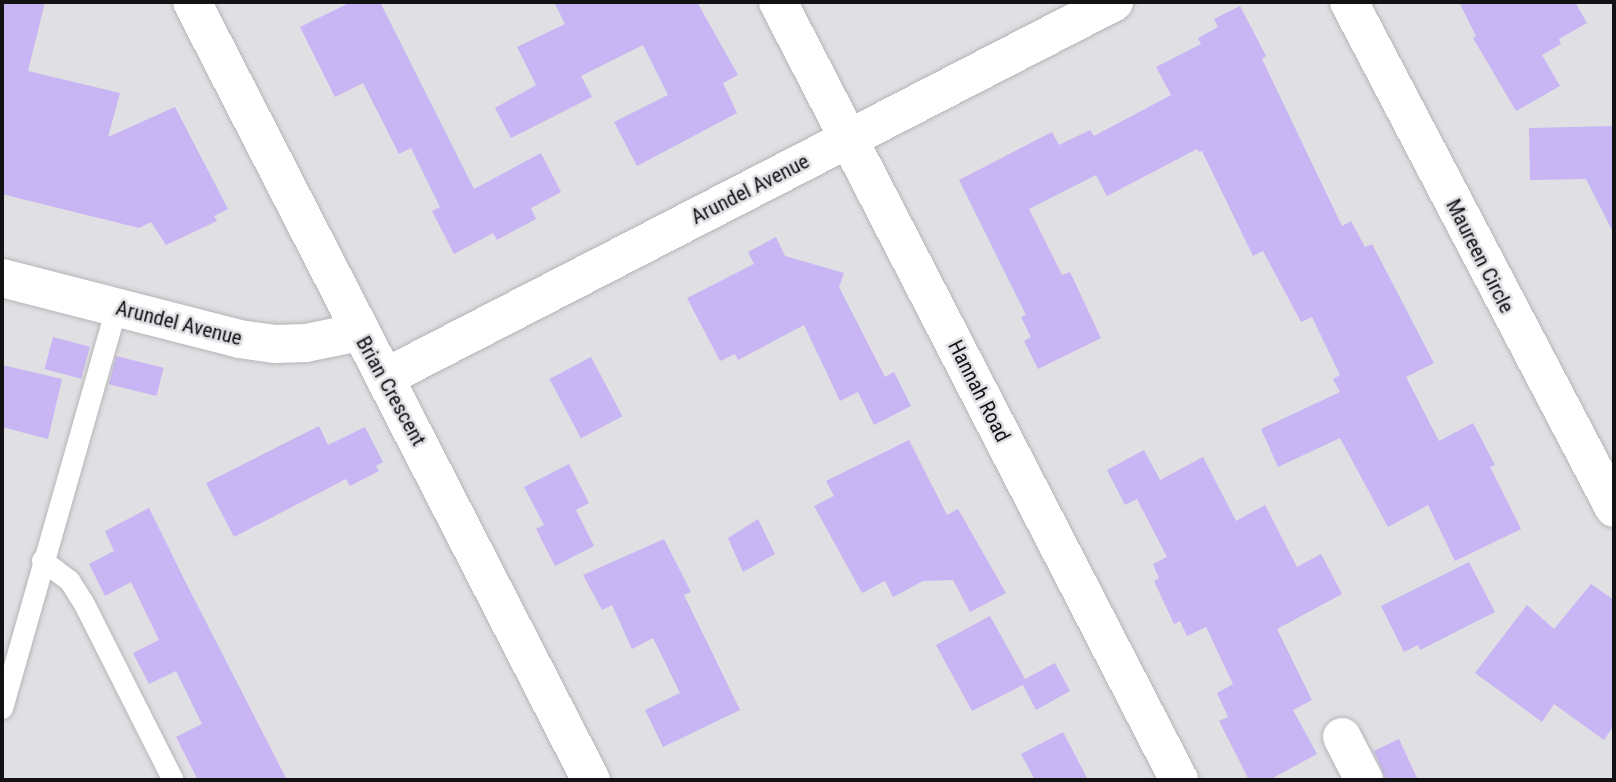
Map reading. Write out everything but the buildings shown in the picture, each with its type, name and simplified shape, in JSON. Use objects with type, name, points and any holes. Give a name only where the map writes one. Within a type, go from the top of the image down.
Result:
[{"type":"street","name":"Brian Crescent","points":[[192,2],[591,780]]},
{"type":"street","name":"Hannah Road","points":[[779,2],[1180,780]]},
{"type":"street","name":"Arundel Avenue","points":[[386,377],[1114,2]]},
{"type":"street","name":"Maureen Circle","points":[[1349,2],[1614,508]]},
{"type":"street","name":"Arundel Avenue","points":[[2,278],[239,339],[276,344],[306,343],[359,332]]},
{"type":"street","points":[[1342,737],[1364,780]]},
{"type":"lane","points":[[2,708],[116,307]]},
{"type":"lane","points":[[42,560],[69,580],[83,602],[173,780]]}]
